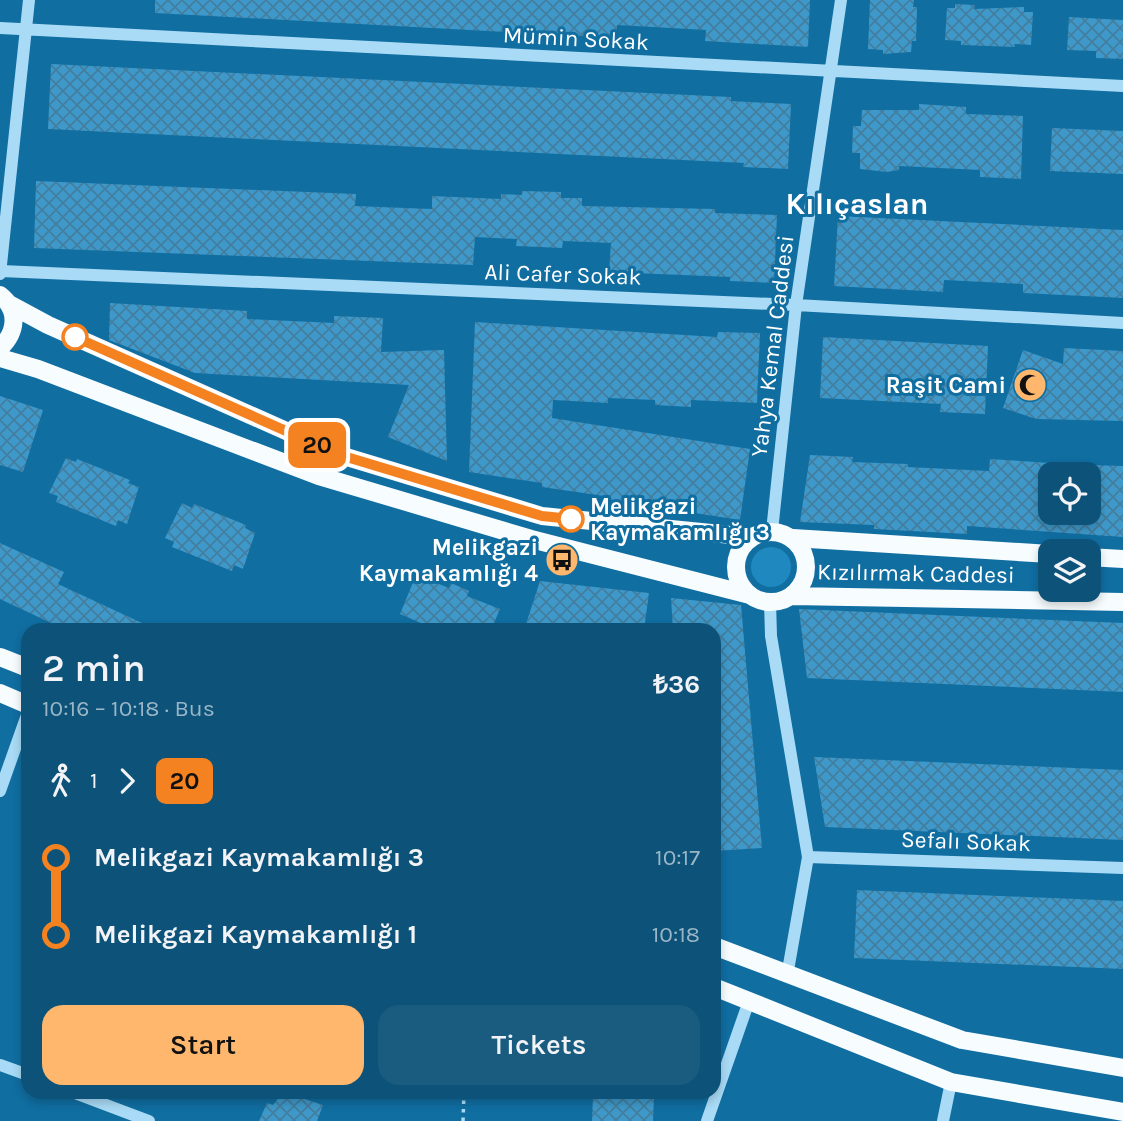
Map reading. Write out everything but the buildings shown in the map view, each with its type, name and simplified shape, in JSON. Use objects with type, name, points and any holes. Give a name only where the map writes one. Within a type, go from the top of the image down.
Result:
[{"type":"main road","points":[[0,348],[12,332],[14,323],[5,300]]},
{"type":"main road","points":[[0,358],[38,369],[319,477],[531,539],[770,602],[792,596],[800,588],[807,567],[805,556],[793,538],[772,531],[751,537],[542,516],[340,455],[48,325],[5,300]]},
{"type":"main road","points":[[750,595],[737,577],[736,566],[743,545],[751,537]]},
{"type":"main road","name":"Kızılırmak Caddesi","points":[[793,538],[1038,553]]},
{"type":"main road","points":[[1101,558],[1123,559]]},
{"type":"main road","name":"Kızılırmak Caddesi","points":[[792,596],[1123,602]]},
{"type":"main road","points":[[0,657],[21,665]]},
{"type":"main road","points":[[0,693],[21,702]]},
{"type":"main road","points":[[721,949],[962,1040],[1123,1068]]},
{"type":"main road","points":[[721,990],[951,1082],[1123,1112]]},
{"type":"street","points":[[0,273],[29,0]]},
{"type":"street","name":"Yahya Kemal Caddesi","points":[[772,531],[796,305],[841,0]]},
{"type":"street","name":"Mümin Sokak","points":[[0,28],[1123,86]]},
{"type":"street","name":"Ali Cafer Sokak","points":[[0,273],[796,305],[1123,323]]},
{"type":"street","points":[[770,602],[771,636],[808,857],[787,976]]},
{"type":"street","points":[[0,791],[21,732]]},
{"type":"street","name":"Sefalı Sokak","points":[[808,857],[1123,868]]},
{"type":"street","points":[[721,1081],[749,1001]]},
{"type":"street","points":[[0,1065],[21,1072]]},
{"type":"street","points":[[943,1121],[951,1082]]},
{"type":"street","points":[[91,1099],[149,1121]]},
{"type":"street","points":[[707,1121],[715,1099]]},
{"type":"path","points":[[463,1121],[464,1099]]},
{"type":"shaded area","points":[[771,547],[779,548],[785,553],[790,559],[790,575],[785,581],[779,586],[771,587],[763,586],[757,581],[752,575],[751,567],[752,559],[757,553],[763,548]]},
{"type":"bus line","name":"20","points":[[75,337],[340,455],[542,516],[571,519]]},
{"type":"place","name":"Raşit Cami","points":[[1030,385]]},
{"type":"place","name":"Melikgazi Kaymakamlığı 3","points":[[571,519]]},
{"type":"place","name":"Melikgazi Kaymakamlığı 4","points":[[562,560]]},
{"type":"district","name":"Kılıçaslan","points":[[857,204]]}]
